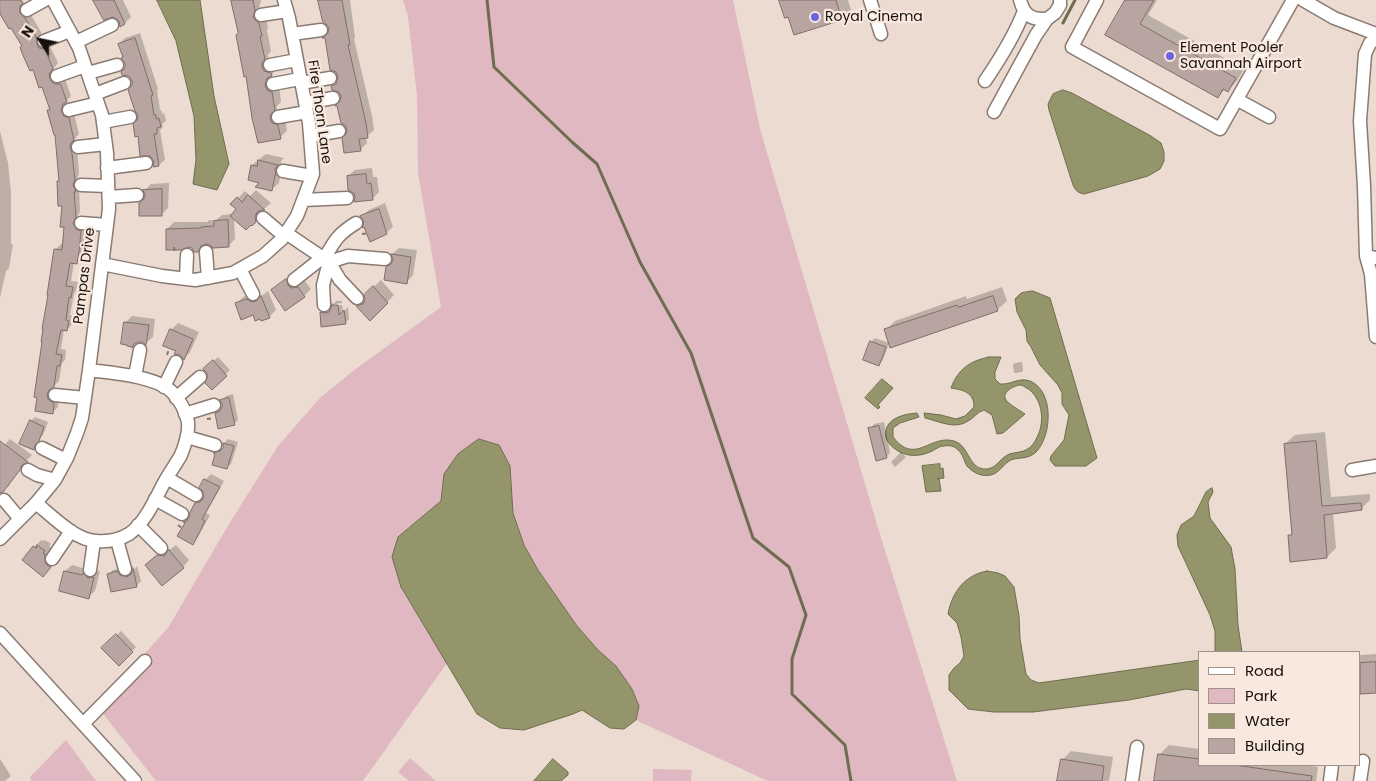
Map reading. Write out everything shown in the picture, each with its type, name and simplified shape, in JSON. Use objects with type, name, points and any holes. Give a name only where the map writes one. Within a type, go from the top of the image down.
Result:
[{"type":"street","points":[[27,10],[52,0]]},
{"type":"street","name":"Pampas Drive","points":[[0,539],[36,503],[55,480],[66,460],[82,418],[109,209],[106,144],[102,115],[73,36],[52,0]]},
{"type":"street","points":[[870,0],[880,34]]},
{"type":"street","points":[[994,112],[1036,35],[1047,19],[1055,13],[1060,5],[1060,0]]},
{"type":"street","points":[[1097,0],[1072,47],[1220,129],[1293,0]]},
{"type":"street","points":[[1302,0],[1334,18],[1376,34]]},
{"type":"street","points":[[260,15],[285,3]]},
{"type":"street","name":"Fire Thorn Lane","points":[[102,264],[162,276],[195,280],[233,273],[263,256],[282,239],[297,216],[312,176],[306,107],[285,3]]},
{"type":"street","points":[[1022,6],[1030,17],[1038,20],[1047,19]]},
{"type":"street","points":[[984,81],[1002,56],[1019,24],[1022,6]]},
{"type":"street","points":[[44,41],[73,36],[112,25]]},
{"type":"street","points":[[292,34],[321,30]]},
{"type":"street","points":[[1376,39],[1370,43],[1365,54],[1360,121],[1376,337]]},
{"type":"street","points":[[1002,56],[1005,62],[1010,65],[1016,66],[1020,64]]},
{"type":"street","points":[[270,65],[297,60]]},
{"type":"street","points":[[57,76],[117,65]]},
{"type":"street","points":[[273,84],[330,78]]},
{"type":"street","points":[[69,110],[96,99],[124,83]]},
{"type":"street","points":[[278,117],[333,98]]},
{"type":"street","points":[[1238,100],[1269,117]]},
{"type":"street","points":[[103,122],[130,117]]},
{"type":"street","points":[[310,136],[339,132]]},
{"type":"street","points":[[78,147],[106,144]]},
{"type":"street","points":[[107,168],[146,163]]},
{"type":"street","points":[[283,171],[312,176]]},
{"type":"street","points":[[82,185],[108,192],[137,195]]},
{"type":"street","points":[[303,200],[347,198]]},
{"type":"street","points":[[263,218],[325,259],[340,280],[357,298]]},
{"type":"street","points":[[81,223],[107,226]]},
{"type":"street","points":[[324,304],[325,259],[343,231],[356,223]]},
{"type":"street","points":[[206,252],[208,278]]},
{"type":"street","points":[[186,279],[187,255]]},
{"type":"street","points":[[294,280],[325,259],[348,256],[385,259]]},
{"type":"street","points":[[240,269],[253,294]]},
{"type":"street","points":[[135,376],[140,350]]},
{"type":"street","points":[[164,387],[176,362]]},
{"type":"street","points":[[36,503],[84,539],[94,541],[117,540],[130,533],[144,519],[180,455],[187,438],[188,422],[182,405],[171,391],[154,381],[135,376],[89,370]]},
{"type":"street","points":[[176,398],[200,377]]},
{"type":"street","points":[[55,395],[84,398]]},
{"type":"street","points":[[185,414],[214,405]]},
{"type":"street","points":[[187,438],[215,445]]},
{"type":"street","points":[[42,448],[66,460]]},
{"type":"street","points":[[1352,470],[1376,466]]},
{"type":"street","points":[[28,470],[37,475],[55,480]]},
{"type":"street","points":[[167,478],[196,495]]},
{"type":"street","points":[[155,499],[182,514]]},
{"type":"street","points":[[4,500],[20,519]]},
{"type":"street","points":[[138,525],[161,548]]},
{"type":"street","points":[[52,559],[71,531]]},
{"type":"street","points":[[117,540],[125,569]]},
{"type":"street","points":[[90,570],[94,541]]},
{"type":"street","points":[[0,633],[135,781]]},
{"type":"street","points":[[83,724],[145,660]]},
{"type":"street","points":[[1132,781],[1137,747]]},
{"type":"street","points":[[1360,781],[1363,761]]},
{"type":"street","points":[[1330,781],[1332,766]]},
{"type":"green space","points":[[403,0],[733,0],[760,129],[878,528],[957,781],[768,781],[636,720],[639,706],[632,689],[616,666],[598,650],[577,626],[538,570],[524,544],[513,513],[510,466],[499,445],[480,439],[444,474],[441,501],[425,515],[401,587],[447,663],[363,781],[156,781],[97,706],[168,628],[229,524],[278,446],[320,398],[353,371],[441,307],[418,173],[417,96],[408,16]]},
{"type":"green space","points":[[66,740],[96,781],[31,781],[30,777]]},
{"type":"green space","points":[[410,758],[436,781],[409,781],[398,772]]},
{"type":"green space","points":[[653,769],[692,770],[691,781],[653,781]]},
{"type":"water","points":[[157,0],[200,0],[214,96],[229,164],[217,190],[193,184],[196,160],[194,116],[176,41]]},
{"type":"water","points":[[1063,90],[1072,93],[1161,143],[1164,161],[1160,169],[1148,176],[1084,194],[1077,191],[1073,185],[1048,104],[1053,94]]},
{"type":"water","points":[[1033,291],[1050,298],[1097,458],[1086,466],[1055,466],[1050,460],[1064,440],[1069,415],[1062,404],[1062,393],[1058,385],[1040,365],[1027,341],[1026,330],[1017,312],[1015,299],[1021,293]]},
{"type":"water","points":[[989,357],[1001,357],[995,372],[995,379],[1000,384],[1026,380],[1038,386],[1043,394],[1047,403],[1048,424],[1042,444],[1034,454],[1009,461],[994,474],[984,475],[978,474],[969,468],[960,452],[952,446],[942,446],[926,454],[912,455],[899,452],[888,442],[886,431],[891,422],[900,416],[917,413],[919,417],[900,423],[893,428],[893,437],[908,449],[916,449],[945,440],[954,441],[963,447],[974,464],[983,469],[988,469],[1009,454],[1030,448],[1039,433],[1041,411],[1035,395],[1021,385],[1013,387],[1008,391],[1005,398],[1025,414],[1003,433],[997,434],[992,415],[984,410],[963,424],[958,425],[946,424],[925,418],[924,413],[956,419],[965,416],[974,407],[972,398],[964,391],[951,388],[961,371],[976,361]]},
{"type":"water","points":[[882,379],[893,388],[878,405],[880,407],[878,409],[865,398]]},
{"type":"water","points":[[479,439],[499,445],[510,466],[513,513],[524,545],[538,570],[577,626],[598,650],[616,666],[632,689],[639,706],[636,720],[624,729],[610,728],[582,710],[524,730],[500,728],[477,714],[401,587],[392,557],[398,537],[441,501],[444,474],[458,454]]},
{"type":"water","points":[[940,464],[940,469],[943,468],[944,478],[937,479],[939,479],[941,491],[926,492],[922,466]]},
{"type":"water","points":[[1212,488],[1213,492],[1208,502],[1210,518],[1231,547],[1235,569],[1238,625],[1242,651],[1215,651],[1215,631],[1210,615],[1178,546],[1177,535],[1181,525],[1194,516],[1206,492]]},
{"type":"water","points":[[987,571],[998,573],[1005,576],[1014,587],[1026,674],[1031,680],[1039,683],[1198,660],[1198,691],[1186,689],[1129,700],[1033,712],[994,712],[968,709],[949,690],[949,675],[964,656],[957,623],[948,614],[956,592],[972,576]]},
{"type":"water","points":[[553,759],[568,772],[568,775],[561,781],[534,781]]},
{"type":"building","points":[[0,0],[21,0],[23,3],[20,6],[20,13],[37,38],[39,48],[45,49],[53,69],[49,74],[50,79],[52,82],[61,85],[67,102],[63,104],[61,111],[64,116],[69,118],[74,140],[70,147],[75,180],[73,185],[76,192],[74,192],[76,217],[73,223],[76,229],[81,231],[77,264],[70,263],[66,286],[73,287],[71,298],[69,297],[66,320],[69,321],[67,331],[61,330],[56,354],[62,355],[60,366],[57,366],[54,387],[47,394],[48,399],[54,404],[53,414],[35,411],[37,398],[34,397],[54,249],[62,250],[64,227],[60,227],[62,206],[58,206],[57,181],[59,181],[55,135],[47,110],[50,110],[42,87],[39,88],[33,70],[30,71],[20,47],[22,46],[0,14]]},
{"type":"building","points":[[93,0],[114,0],[125,24],[120,27],[119,21],[113,17],[104,20]]},
{"type":"building","points":[[231,0],[253,0],[255,10],[253,17],[259,23],[262,36],[260,37],[265,59],[262,67],[264,71],[271,73],[272,76],[267,78],[265,85],[267,90],[272,92],[275,110],[271,114],[270,119],[272,123],[278,125],[281,139],[258,143],[246,76],[244,77],[236,35],[238,33]]},
{"type":"building","points":[[318,0],[342,0],[350,45],[348,45],[368,138],[359,139],[361,151],[344,153],[342,138],[347,130],[345,125],[341,123],[337,106],[335,106],[340,101],[341,96],[339,92],[332,90],[331,86],[336,84],[338,77],[336,72],[330,70],[325,38],[322,38],[328,33],[329,28],[323,22]]},
{"type":"building","name":"Royal Cinema","points":[[779,0],[836,0],[842,20],[794,35],[788,17],[785,18]]},
{"type":"building","name":"Element Pooler Savannah Airport","points":[[1125,0],[1154,0],[1140,24],[1236,78],[1228,92],[1223,89],[1218,98],[1105,35]]},
{"type":"building","points":[[135,38],[153,95],[151,96],[154,115],[156,115],[156,119],[159,118],[161,127],[157,128],[157,134],[154,134],[159,166],[153,167],[154,161],[150,156],[140,156],[138,136],[135,137],[133,124],[138,116],[128,90],[132,85],[132,81],[129,76],[122,75],[121,72],[125,68],[125,63],[121,58],[123,57],[118,44]]},
{"type":"building","points":[[258,160],[278,165],[275,169],[276,175],[272,191],[255,187],[259,183],[248,180],[251,165],[257,166]]},
{"type":"building","points":[[366,174],[367,184],[371,183],[373,200],[354,202],[354,193],[348,190],[347,176]]},
{"type":"building","points":[[162,189],[162,216],[139,216],[139,203],[144,199],[145,195],[143,190]]},
{"type":"building","points":[[248,195],[265,210],[257,212],[256,222],[246,230],[230,216],[236,209],[230,204],[237,197],[242,202]]},
{"type":"building","points":[[379,209],[387,234],[370,242],[364,227],[362,228],[364,222],[360,216]]},
{"type":"building","points":[[228,220],[229,247],[213,248],[206,244],[201,246],[198,252],[194,252],[192,248],[188,247],[181,250],[166,250],[166,229],[201,228],[214,226],[214,221]]},
{"type":"building","points":[[391,254],[411,257],[407,284],[384,280],[386,267],[393,260]]},
{"type":"building","points":[[286,279],[291,288],[298,287],[305,297],[285,311],[271,290]]},
{"type":"building","points":[[373,286],[388,303],[370,321],[356,306],[363,304],[365,300],[364,295]]},
{"type":"building","points":[[261,296],[270,318],[255,321],[253,315],[241,320],[235,303],[246,299],[252,302],[256,301]]},
{"type":"building","points":[[993,296],[998,311],[890,348],[884,329],[957,305],[958,307]]},
{"type":"building","points":[[332,304],[338,305],[339,315],[344,310],[346,324],[321,327],[320,312],[329,312]]},
{"type":"building","points":[[124,322],[149,325],[146,345],[138,342],[132,348],[121,344]]},
{"type":"building","points":[[170,329],[193,339],[184,360],[180,355],[174,354],[176,351],[163,346]]},
{"type":"building","points":[[870,341],[886,347],[879,366],[863,360]]},
{"type":"building","points":[[213,360],[227,376],[212,390],[205,383],[208,376],[203,369]]},
{"type":"building","points":[[229,398],[235,425],[218,429],[215,413],[220,411],[222,407],[220,400]]},
{"type":"building","points":[[30,420],[44,427],[34,450],[19,444]]},
{"type":"building","points":[[879,426],[887,458],[876,461],[868,428]]},
{"type":"building","points":[[0,441],[28,462],[21,466],[3,492],[0,493]]},
{"type":"building","points":[[1316,441],[1322,506],[1361,503],[1362,510],[1324,515],[1327,558],[1290,562],[1288,535],[1292,535],[1284,444]]},
{"type":"building","points":[[223,443],[234,446],[227,469],[212,465],[215,454],[213,453],[223,448]]},
{"type":"building","points":[[204,479],[220,487],[202,519],[205,521],[193,545],[177,536],[185,523],[183,522],[187,521],[195,503],[203,499],[203,491],[199,488]]},
{"type":"building","points":[[37,545],[45,551],[43,553],[45,554],[45,562],[51,567],[43,577],[22,560],[33,546],[36,548]]},
{"type":"building","points":[[169,550],[184,568],[162,586],[145,565],[157,555],[164,556]]},
{"type":"building","points":[[133,568],[137,587],[111,592],[107,574],[117,571],[120,575],[127,577],[131,574]]},
{"type":"building","points":[[64,571],[82,575],[83,573],[88,578],[94,577],[89,599],[59,591]]},
{"type":"building","points":[[116,634],[133,652],[119,666],[101,648]]},
{"type":"building","points":[[1376,662],[1376,693],[1361,694],[1361,663]]},
{"type":"building","points":[[1158,754],[1198,759],[1198,766],[1242,766],[1312,776],[1311,781],[1154,781]]},
{"type":"building","points":[[1061,759],[1104,766],[1102,781],[1057,781]]},
{"type":"waterway","points":[[487,0],[494,67],[597,164],[640,262],[691,353],[753,538],[789,567],[806,615],[792,659],[792,694],[845,745],[851,781]]},
{"type":"waterway","points":[[1063,23],[1075,0]]},
{"type":"place","name":"Royal Cinema","points":[[815,17]]},
{"type":"place","name":"Element Pooler Savannah Airport","points":[[1170,56]]}]
